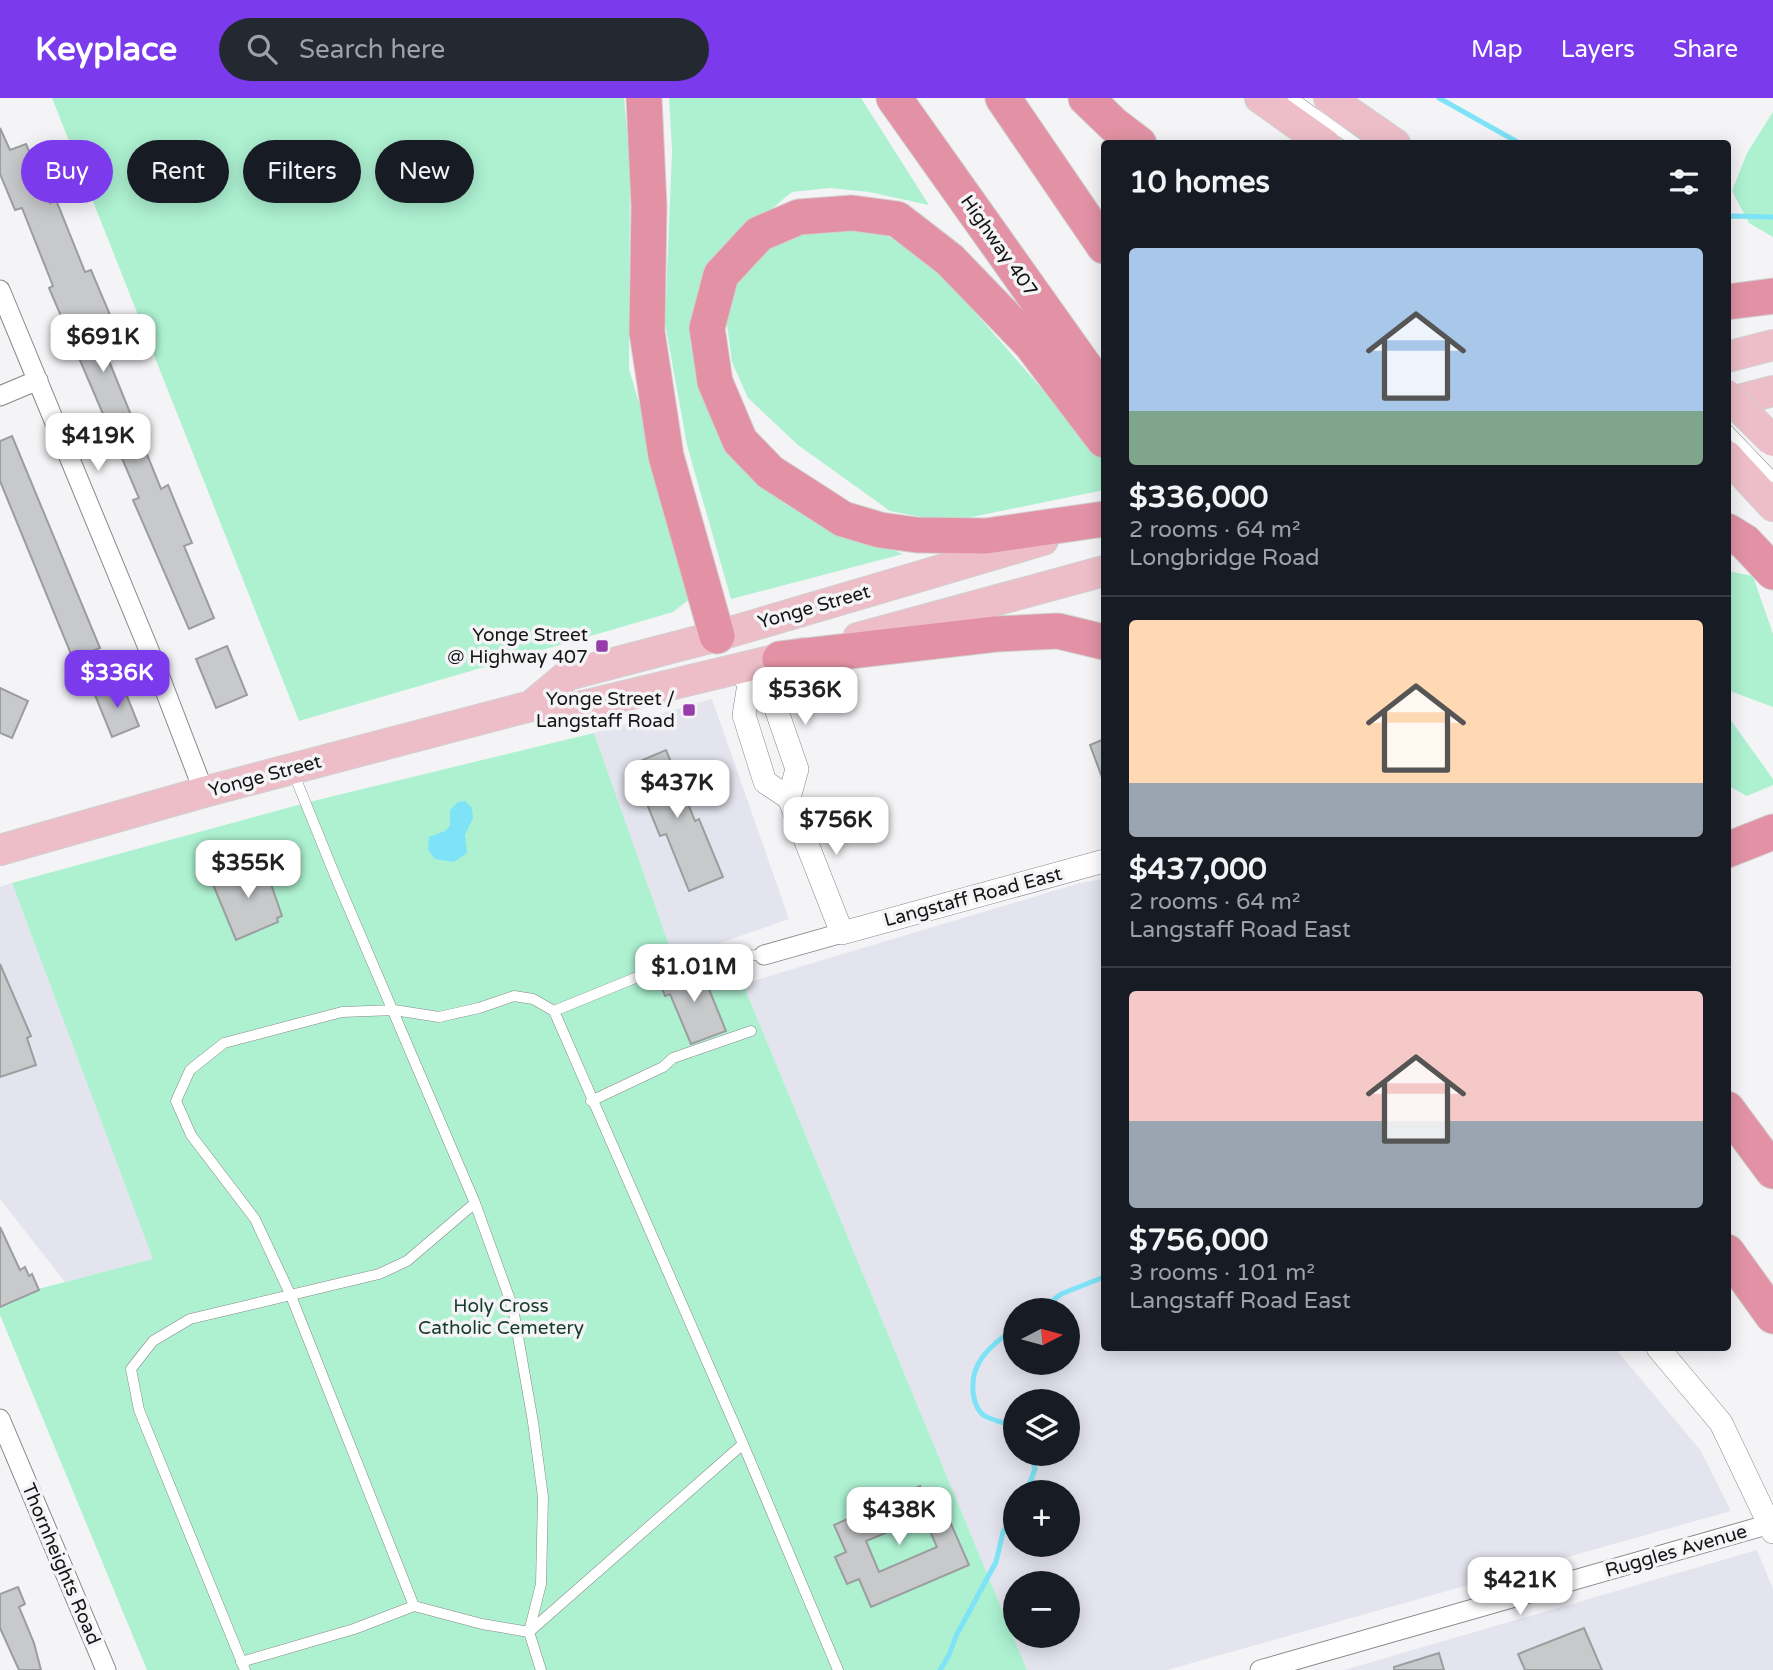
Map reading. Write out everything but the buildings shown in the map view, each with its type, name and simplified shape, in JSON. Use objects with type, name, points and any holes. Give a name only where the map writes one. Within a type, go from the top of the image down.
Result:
[{"type":"highway","points":[[644,98],[649,206],[647,332],[666,456],[718,636]]},
{"type":"highway","name":"Highway 407","points":[[894,98],[1101,390]]},
{"type":"highway","points":[[1003,98],[1101,242]]},
{"type":"highway","points":[[1086,98],[1134,140]]},
{"type":"highway","points":[[1101,436],[1031,344],[950,260],[897,219],[852,213],[799,217],[759,234],[721,275],[708,328],[715,382],[740,441],[770,472],[843,519],[880,530],[941,536],[986,536],[1101,520]]},
{"type":"highway","points":[[1731,301],[1773,296]]},
{"type":"highway","points":[[1731,533],[1745,542],[1773,572]]},
{"type":"highway","points":[[780,660],[996,634],[1058,631],[1101,641]]},
{"type":"highway","points":[[1731,848],[1773,832]]},
{"type":"highway","points":[[1731,1114],[1773,1171]]},
{"type":"highway","points":[[1731,1258],[1773,1316]]},
{"type":"highway","points":[[1731,1294],[1773,1337]]},
{"type":"main road","points":[[1259,98],[1319,140]]},
{"type":"main road","points":[[1329,98],[1389,140]]},
{"type":"main road","points":[[1731,356],[1773,345]]},
{"type":"main road","points":[[1731,402],[1773,391]]},
{"type":"main road","points":[[1731,405],[1773,506]]},
{"type":"main road","name":"Yonge Street","points":[[531,706],[568,675],[718,636],[1101,521]]},
{"type":"main road","name":"Yonge Street","points":[[0,850],[204,792],[531,706],[574,708],[744,677],[780,660],[1101,572]]},
{"type":"main road","points":[[718,636],[744,677]]},
{"type":"street","points":[[0,290],[156,667],[204,792]]},
{"type":"street","points":[[0,396],[38,380]]},
{"type":"street","points":[[744,677],[744,715],[765,782],[789,798],[842,933]]},
{"type":"street","points":[[744,677],[773,700],[797,769],[789,798]]},
{"type":"street","name":"Langstaff Road East","points":[[764,955],[1101,862]]},
{"type":"street","points":[[1661,1351],[1721,1423],[1771,1528]]},
{"type":"street","name":"Thornheights Road","points":[[0,1419],[106,1670]]},
{"type":"street","name":"Ruggles Avenue","points":[[1260,1670],[1771,1528]]},
{"type":"lane","points":[[1293,98],[1352,140]]},
{"type":"lane","points":[[1731,432],[1748,447],[1773,477]]},
{"type":"lane","points":[[292,769],[335,878],[475,1203],[513,1308],[543,1497],[541,1584],[529,1632],[541,1670]]},
{"type":"lane","points":[[554,1011],[657,969],[714,956],[764,955]]},
{"type":"lane","points":[[414,1606],[291,1296],[255,1219],[191,1135],[176,1101],[190,1070],[224,1043],[342,1012],[394,1010],[439,1017],[479,1008],[514,996],[533,999],[554,1011],[743,1444],[838,1670]]},
{"type":"lane","points":[[591,1101],[663,1067],[673,1058],[751,1031]]},
{"type":"lane","points":[[475,1203],[407,1261],[379,1274],[190,1319],[153,1341],[131,1369],[139,1410],[243,1666],[414,1606],[482,1624],[529,1632]]},
{"type":"lane","points":[[529,1632],[743,1444]]},
{"type":"shaded area","points":[[712,699],[789,919],[674,959],[594,733]]},
{"type":"shaded area","points":[[1101,880],[1101,1351],[1618,1351],[1701,1451],[1731,1511],[1167,1670],[1027,1670],[1018,1648],[1080,1648],[1080,1571],[1003,1571],[1003,1612],[743,984],[1080,883]]},
{"type":"shaded area","points":[[12,883],[154,1259],[65,1282],[0,1199],[0,887]]},
{"type":"shaded area","points":[[1757,1550],[1773,1589],[1773,1670],[1344,1670]]},
{"type":"green space","points":[[52,98],[624,98],[630,163],[629,369],[690,575],[691,598],[673,612],[299,721],[94,203],[113,203],[113,140],[69,140]]},
{"type":"green space","points":[[669,98],[861,98],[929,205],[869,192],[830,188],[792,192],[712,258],[690,343],[721,436],[785,504],[903,554],[731,599],[687,445],[665,323],[672,150]]},
{"type":"green space","points":[[1773,112],[1773,237],[1749,223],[1732,191],[1747,153]]},
{"type":"green space","points":[[862,224],[924,254],[1101,457],[1101,491],[947,522],[890,511],[798,445],[748,398],[732,362],[725,310],[749,261],[800,229]]},
{"type":"green space","points":[[1731,572],[1753,576],[1773,634],[1773,707],[1731,691]]},
{"type":"green space","points":[[1731,721],[1773,779],[1773,785],[1747,796],[1731,787]]},
{"type":"green space","name":"Holy Cross Catholic Cemetery","points":[[594,733],[674,959],[733,944],[743,984],[1003,1612],[1003,1648],[1018,1648],[1027,1670],[147,1670],[0,1315],[0,1299],[153,1259],[12,883],[309,802]]},
{"type":"water","points":[[465,801],[472,808],[473,818],[465,835],[467,853],[454,862],[435,859],[428,850],[429,837],[445,831],[450,826],[450,810],[458,802]]},
{"type":"waterway","points":[[1439,98],[1514,140]]},
{"type":"waterway","points":[[1731,217],[1773,217]]},
{"type":"waterway","points":[[1056,1298],[1101,1278]]},
{"type":"waterway","points":[[1003,1337],[982,1357],[974,1375],[973,1386],[981,1413],[1003,1422]]},
{"type":"waterway","points":[[1031,1480],[1034,1466]]},
{"type":"waterway","points":[[940,1670],[996,1562],[1003,1532]]},
{"type":"place","name":"Yonge Street @ Highway 407","points":[[602,646]]},
{"type":"place","name":"Yonge Street / Langstaff Road","points":[[689,710]]}]
